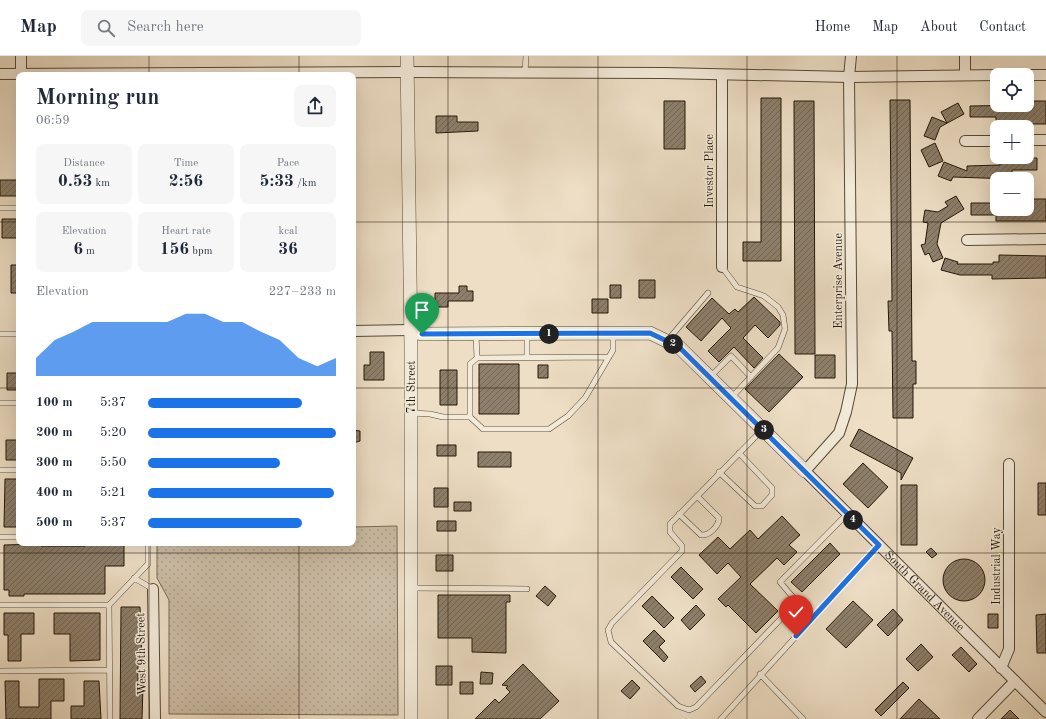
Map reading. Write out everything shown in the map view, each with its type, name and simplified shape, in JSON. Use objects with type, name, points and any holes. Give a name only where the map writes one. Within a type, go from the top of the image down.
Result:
[{"type":"street","points":[[21,56],[21,72]]},
{"type":"street","name":"7th Street","points":[[406,56],[411,414],[411,719]]},
{"type":"street","name":"Enterprise Avenue","points":[[805,471],[839,433],[846,412],[852,384],[849,77],[851,56]]},
{"type":"street","points":[[965,56],[965,75]]},
{"type":"street","points":[[356,72],[665,72],[722,75],[849,77],[990,75]]},
{"type":"street","points":[[0,74],[16,74]]},
{"type":"street","name":"Investor Place","points":[[722,75],[722,267]]},
{"type":"street","points":[[1034,75],[1046,75]]},
{"type":"street","points":[[1034,140],[1046,140]]},
{"type":"street","points":[[965,141],[990,141]]},
{"type":"street","points":[[966,240],[1046,239]]},
{"type":"street","name":"South Grand Avenue","points":[[356,331],[410,330],[422,334],[650,333],[679,347],[1046,712]]},
{"type":"street","name":"Industrial Way","points":[[1001,668],[1009,649],[1009,464]]},
{"type":"street","name":"West 9th Street","points":[[153,589],[155,719]]},
{"type":"street","points":[[978,719],[1015,681]]},
{"type":"lane","points":[[525,72],[526,56]]},
{"type":"lane","points":[[0,208],[16,208]]},
{"type":"lane","points":[[722,267],[737,287],[764,296],[778,307],[783,315],[785,329],[778,348],[731,398]]},
{"type":"lane","points":[[667,341],[708,293]]},
{"type":"lane","points":[[411,414],[430,414],[443,417],[470,417],[483,429],[549,429],[568,416],[585,398],[613,350],[613,333]]},
{"type":"lane","points":[[0,334],[16,334]]},
{"type":"lane","points":[[476,334],[476,358]]},
{"type":"lane","points":[[526,334],[527,357]]},
{"type":"lane","points":[[710,377],[731,356],[751,377]]},
{"type":"lane","points":[[470,417],[470,364],[476,358],[609,357]]},
{"type":"lane","points":[[0,403],[16,403]]},
{"type":"lane","points":[[763,429],[719,472],[670,524],[669,528],[671,534],[682,547],[681,552],[612,623],[608,636],[611,642],[678,706],[689,710],[696,707],[797,602],[780,582],[847,514]]},
{"type":"lane","points":[[719,472],[755,506],[762,506],[772,495],[773,490],[739,453]]},
{"type":"lane","points":[[0,470],[16,470]]},
{"type":"lane","points":[[679,514],[701,535],[707,535],[713,529],[719,522],[719,518],[697,496]]},
{"type":"lane","points":[[0,537],[16,537]]},
{"type":"lane","points":[[720,719],[879,545]]},
{"type":"lane","points":[[110,719],[109,605],[148,564],[148,546]]},
{"type":"lane","points":[[134,578],[153,589]]},
{"type":"lane","points":[[411,588],[527,589]]},
{"type":"lane","points":[[0,605],[109,605]]},
{"type":"lane","points":[[0,671],[109,670]]},
{"type":"lane","points":[[760,674],[803,719]]},
{"type":"shaded area","points":[[397,526],[398,715],[169,714],[169,600],[157,578],[157,546],[356,546],[356,527]]},
{"type":"building","points":[[761,98],[781,98],[781,261],[743,261],[743,242],[761,242]]},
{"type":"building","points":[[890,100],[910,100],[912,361],[916,361],[916,384],[913,384],[913,418],[893,418],[892,331],[889,331],[888,301],[892,301]]},
{"type":"building","points":[[664,101],[685,101],[685,149],[664,149]]},
{"type":"building","points":[[794,101],[814,101],[815,354],[795,354]]},
{"type":"building","points":[[1034,101],[1046,101],[1046,124],[1034,124],[1034,120],[996,120],[996,117],[970,117],[970,106],[990,106],[990,112],[1034,112]]},
{"type":"building","points":[[958,103],[964,114],[940,127],[935,140],[924,136],[932,117],[947,123],[941,112]]},
{"type":"building","points":[[436,116],[457,116],[457,122],[478,122],[478,131],[436,133]]},
{"type":"building","points":[[935,143],[943,161],[929,167],[921,150]]},
{"type":"building","points":[[1034,158],[1037,158],[1037,170],[990,172],[990,178],[953,177],[951,181],[938,176],[944,162],[967,171],[967,166],[1034,164]]},
{"type":"building","points":[[0,180],[16,180],[16,196],[0,196]]},
{"type":"building","points":[[956,196],[964,209],[941,223],[937,244],[943,258],[933,262],[929,253],[925,255],[921,245],[925,244],[928,223],[923,222],[925,210],[938,212],[948,206],[945,202]]},
{"type":"building","points":[[1034,199],[1046,199],[1046,221],[996,221],[996,216],[1034,216]]},
{"type":"building","points":[[971,203],[990,203],[990,215],[971,215]]},
{"type":"building","points":[[2,219],[16,219],[16,238],[2,238]]},
{"type":"building","points":[[999,255],[1046,256],[1046,278],[992,279],[992,275],[960,275],[941,270],[945,258],[958,262],[957,264],[993,264],[993,262],[999,262]]},
{"type":"building","points":[[11,265],[16,265],[16,293],[11,293]]},
{"type":"building","points":[[639,280],[655,280],[655,298],[639,298]]},
{"type":"building","points":[[610,285],[621,285],[621,298],[610,298]]},
{"type":"building","points":[[459,286],[467,286],[467,291],[473,291],[473,301],[448,301],[448,307],[435,307],[435,293],[459,293]]},
{"type":"building","points":[[754,297],[780,322],[780,325],[768,338],[755,325],[743,338],[763,358],[754,368],[734,347],[719,362],[708,351],[731,328],[722,318],[701,341],[686,327],[712,298],[729,314],[735,309],[738,312]]},
{"type":"building","points":[[592,299],[608,299],[608,313],[592,313]]},
{"type":"building","points":[[370,352],[384,352],[384,380],[364,380],[364,365],[370,365]]},
{"type":"building","points":[[779,354],[803,377],[769,412],[745,389]]},
{"type":"building","points":[[815,355],[835,355],[835,378],[815,378]]},
{"type":"building","points":[[479,364],[519,364],[519,414],[479,414]]},
{"type":"building","points":[[538,365],[548,365],[548,378],[538,378]]},
{"type":"building","points":[[440,370],[457,370],[457,405],[440,405]]},
{"type":"building","points":[[7,373],[16,373],[16,390],[7,390]]},
{"type":"building","points":[[859,429],[913,458],[901,480],[901,473],[850,446]]},
{"type":"building","points":[[356,430],[360,431],[360,441],[356,442]]},
{"type":"building","points":[[6,440],[16,440],[16,460],[6,460]]},
{"type":"building","points":[[437,445],[456,445],[456,456],[437,456]]},
{"type":"building","points":[[478,452],[511,452],[511,467],[478,467]]},
{"type":"building","points":[[863,463],[888,487],[868,508],[843,484]]},
{"type":"building","points":[[5,479],[16,479],[16,527],[4,527]]},
{"type":"building","points":[[1038,483],[1046,483],[1046,515],[1038,515]]},
{"type":"building","points":[[901,485],[917,485],[917,545],[901,545]]},
{"type":"building","points":[[434,488],[448,488],[448,507],[434,507]]},
{"type":"building","points":[[454,502],[471,502],[471,511],[454,511]]},
{"type":"building","points":[[782,516],[800,535],[789,545],[797,552],[784,565],[777,558],[750,584],[778,611],[756,633],[728,605],[726,607],[718,599],[741,577],[728,563],[717,574],[699,555],[718,537],[730,549],[750,530],[758,539]]},
{"type":"building","points":[[437,521],[456,521],[456,531],[437,531]]},
{"type":"building","points":[[830,543],[840,554],[802,592],[791,582]]},
{"type":"building","points":[[4,545],[124,546],[124,566],[105,566],[105,594],[24,594],[24,596],[9,596],[9,590],[4,590]]},
{"type":"building","points":[[931,548],[937,554],[932,558],[926,552]]},
{"type":"building","points":[[436,555],[453,555],[453,571],[436,571]]},
{"type":"building","points":[[964,559],[979,565],[985,580],[979,595],[964,601],[949,595],[943,580],[949,565]]},
{"type":"building","points":[[681,567],[703,589],[693,599],[671,577]]},
{"type":"building","points":[[545,586],[556,596],[548,606],[536,596]]},
{"type":"building","points":[[438,595],[510,595],[510,602],[506,602],[506,653],[472,652],[472,638],[438,638]]},
{"type":"building","points":[[652,596],[674,618],[664,628],[642,606]]},
{"type":"building","points":[[853,601],[873,620],[846,648],[826,629]]},
{"type":"building","points":[[696,605],[705,615],[690,630],[681,620]]},
{"type":"building","points":[[121,607],[140,607],[142,662],[138,662],[138,685],[143,685],[142,719],[120,719]]},
{"type":"building","points":[[893,609],[903,620],[888,636],[877,625]]},
{"type":"building","points":[[4,613],[34,613],[34,634],[21,634],[21,661],[8,661],[8,635],[4,635]]},
{"type":"building","points":[[54,613],[100,613],[100,660],[70,661],[70,634],[54,634]]},
{"type":"building","points":[[988,614],[998,614],[998,628],[988,628]]},
{"type":"building","points":[[1046,614],[1046,653],[1037,653],[1036,615]]},
{"type":"building","points":[[654,630],[665,641],[659,647],[668,657],[664,662],[643,641]]},
{"type":"building","points":[[921,644],[933,657],[918,671],[906,659]]},
{"type":"building","points":[[961,647],[977,664],[969,672],[952,655]]},
{"type":"building","points":[[523,664],[559,701],[540,719],[475,719],[495,699],[499,703],[510,692],[506,688],[508,686],[502,685]]},
{"type":"building","points":[[436,666],[452,666],[452,685],[436,685]]},
{"type":"building","points":[[481,672],[493,673],[492,684],[480,684]]},
{"type":"building","points":[[701,676],[706,682],[695,692],[690,686]]},
{"type":"building","points":[[39,679],[64,679],[64,701],[51,701],[51,719],[6,719],[5,681],[19,681],[19,707],[39,707]]},
{"type":"building","points":[[632,680],[640,688],[630,699],[621,691]]},
{"type":"building","points":[[84,681],[99,681],[101,719],[71,719],[71,706],[84,706]]},
{"type":"building","points":[[460,682],[473,682],[473,694],[460,694]]},
{"type":"building","points":[[903,682],[909,688],[881,716],[875,710]]},
{"type":"building","points":[[919,699],[940,719],[900,719]]},
{"type":"building","points":[[1010,710],[1019,719],[1001,719]]},
{"type":"route","points":[[422,334],[650,333],[679,347],[879,545],[796,636]]}]
